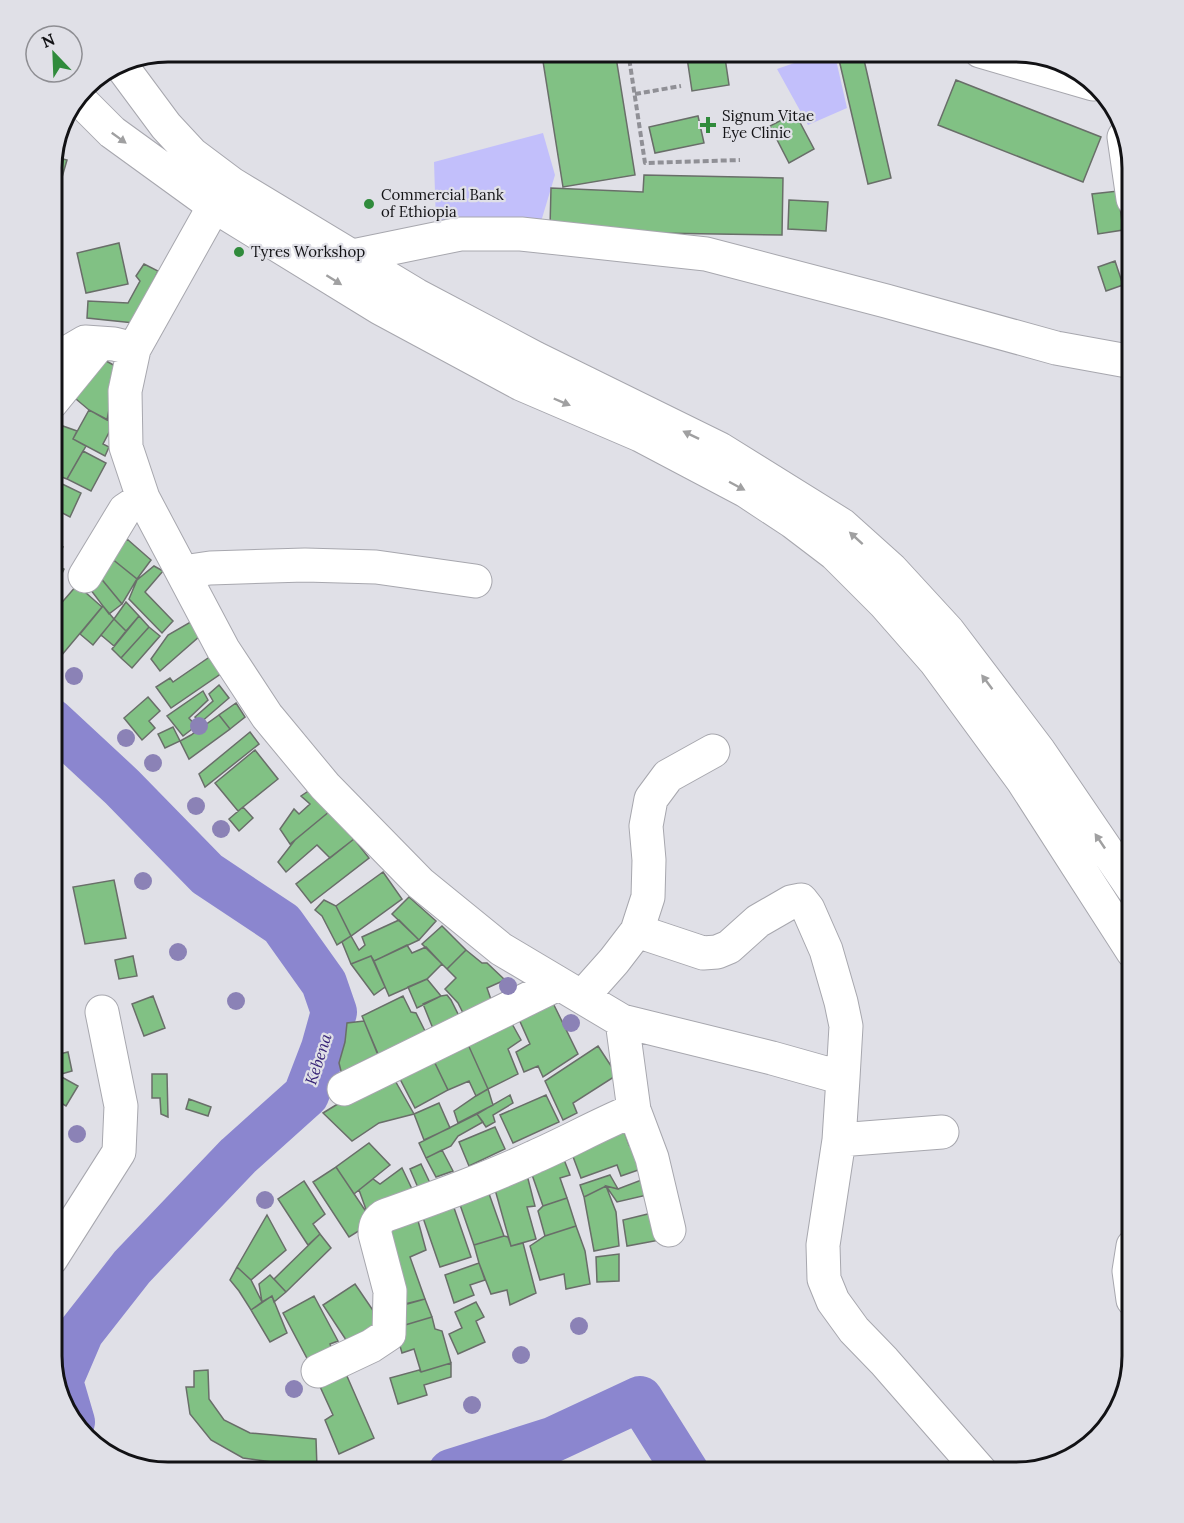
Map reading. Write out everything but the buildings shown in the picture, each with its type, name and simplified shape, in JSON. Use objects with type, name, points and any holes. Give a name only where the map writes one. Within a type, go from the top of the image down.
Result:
[{"type":"street","points":[[1018,62],[1072,78]]},
{"type":"street","points":[[136,73],[166,126],[192,154],[232,184],[416,295],[528,371],[640,435],[746,491],[793,522],[835,554],[885,604],[935,661],[1023,781],[1122,909]]},
{"type":"street","points":[[81,107],[214,206],[380,308],[720,449],[842,525],[891,569],[948,631],[1039,751],[1122,873]]},
{"type":"street","points":[[214,206],[134,349],[124,391],[126,447],[143,498],[223,649],[267,716],[325,786],[420,883],[501,950],[622,1021],[843,1078]]},
{"type":"street","points":[[353,256],[460,234],[496,233],[706,254],[1056,348],[1122,360]]},
{"type":"street","points":[[62,356],[85,342],[114,344],[134,349]]},
{"type":"street","points":[[62,389],[100,342]]},
{"type":"street","points":[[84,576],[125,510],[143,498]]},
{"type":"street","points":[[183,572],[210,568],[305,565],[376,567],[475,581]]},
{"type":"street","points":[[344,1089],[570,990],[614,961],[637,931],[648,897],[649,860],[646,826],[651,799],[668,776],[713,751]]},
{"type":"street","points":[[637,931],[704,953],[717,952],[729,947],[758,921],[791,902],[801,900],[808,909],[826,950],[846,1026],[839,1140],[823,1245],[824,1279],[833,1302],[854,1330],[972,1462]]},
{"type":"street","points":[[62,1242],[119,1152],[121,1106],[102,1012]]},
{"type":"street","points":[[622,1021],[634,1110],[651,1158],[669,1230]]},
{"type":"street","points":[[318,1371],[371,1346],[389,1334],[390,1291],[375,1234],[378,1220],[535,1157],[603,1122],[634,1110]]},
{"type":"street","points":[[839,1140],[942,1132]]},
{"type":"path","points":[[630,62],[645,163],[740,160]]},
{"type":"path","points":[[635,94],[681,86]]},
{"type":"shaded area","points":[[797,62],[837,62],[847,108],[808,125],[777,69]]},
{"type":"shaded area","points":[[543,133],[555,175],[540,225],[436,223],[434,162]]},
{"type":"waterway","name":"Kebena","points":[[62,731],[122,787],[207,874],[282,924],[324,983],[334,1012],[324,1048],[306,1095],[238,1156],[132,1267],[81,1332],[63,1373]]},
{"type":"waterway","name":"Kebena","points":[[483,1462],[552,1440],[640,1399],[680,1462]]},
{"type":"place","name":"Signum Vitae Eye Clinic","points":[[708,125]]},
{"type":"place","name":"Commercial Bank of Ethiopia","points":[[369,204]]},
{"type":"place","name":"Tyres Workshop","points":[[239,252]]}]
